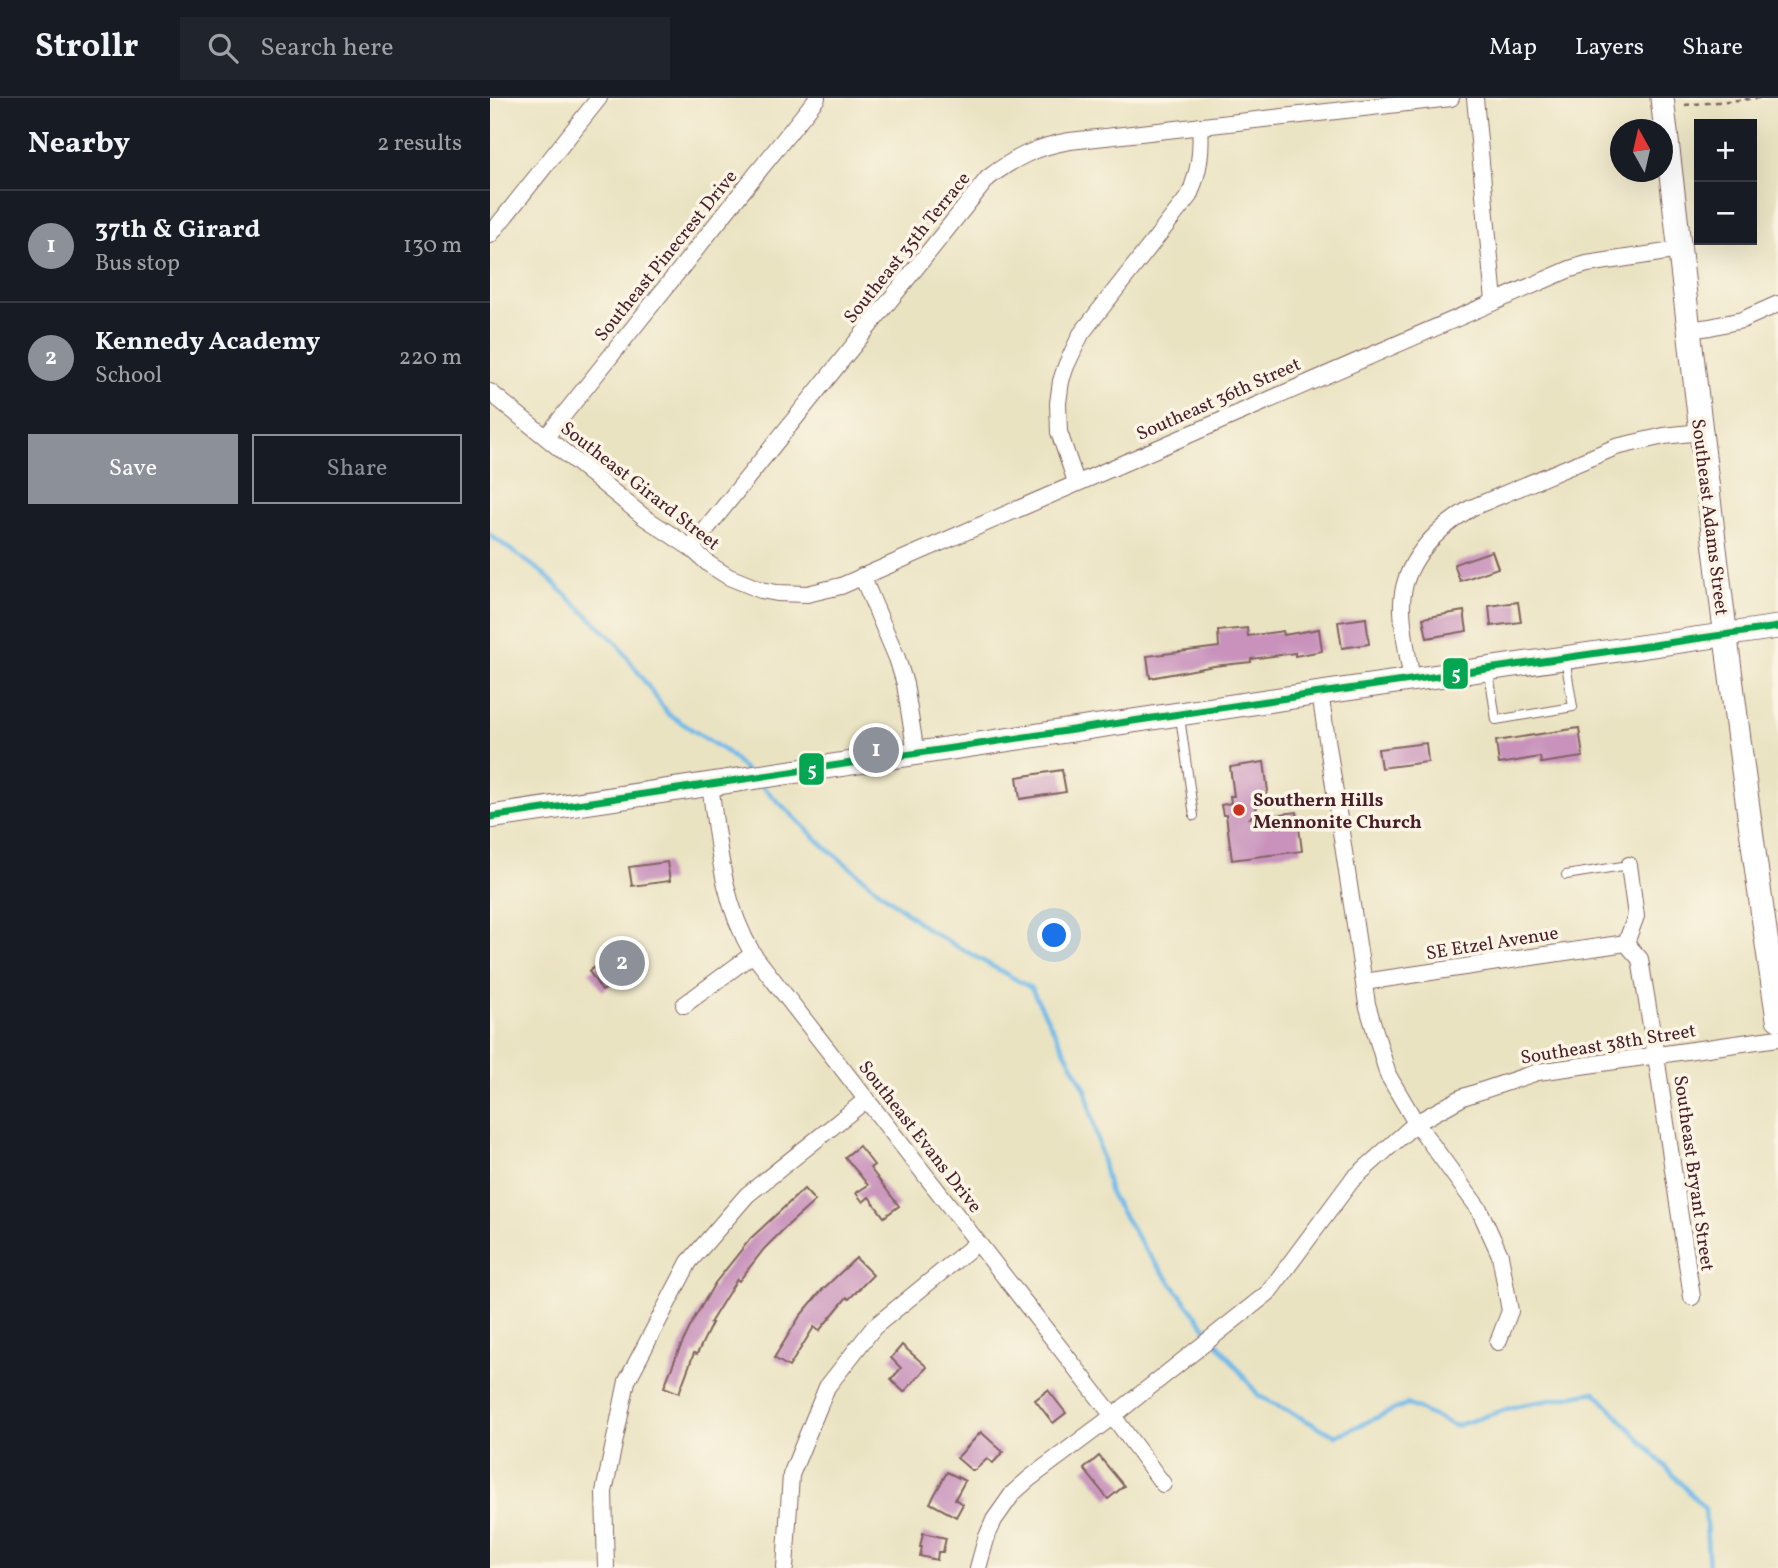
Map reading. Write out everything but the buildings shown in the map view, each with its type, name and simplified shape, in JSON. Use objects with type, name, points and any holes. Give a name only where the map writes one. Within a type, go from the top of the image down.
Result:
[{"type":"main road","name":"Southeast Adams Street","points":[[1662,98],[1725,634],[1778,1019]]},
{"type":"main road","points":[[490,817],[1778,627]]},
{"type":"street","points":[[490,235],[599,98]]},
{"type":"street","name":"Southeast Pinecrest Drive","points":[[546,438],[817,98]]},
{"type":"street","name":"Southeast 35th Terrace","points":[[691,548],[988,178],[1006,163],[1054,143],[1451,98]]},
{"type":"street","points":[[1475,98],[1494,301]]},
{"type":"street","points":[[1076,482],[1059,432],[1058,403],[1066,366],[1081,334],[1189,196],[1201,162],[1200,126]]},
{"type":"street","name":"Southeast 36th Street","points":[[776,593],[807,594],[830,590],[1570,269],[1679,250]]},
{"type":"street","points":[[1689,330],[1742,320],[1778,304]]},
{"type":"street","name":"Southeast Girard Street","points":[[490,391],[644,517],[691,548],[710,565],[729,577],[776,593]]},
{"type":"street","points":[[1412,680],[1402,609],[1404,590],[1413,563],[1437,533],[1471,508],[1616,447],[1664,436],[1700,432]]},
{"type":"street","points":[[863,576],[905,684],[916,754]]},
{"type":"street","points":[[1320,693],[1367,1004],[1388,1075],[1416,1123],[1479,1209],[1500,1255],[1510,1311],[1498,1342]]},
{"type":"street","name":"Southeast Evans Drive","points":[[715,783],[722,870],[728,899],[737,924],[753,954],[1163,1484]]},
{"type":"street","points":[[1626,943],[1636,916],[1629,865]]},
{"type":"street","name":"SE Etzel Avenue","points":[[1364,982],[1626,943]]},
{"type":"street","name":"Southeast Bryant Street","points":[[1626,943],[1640,959],[1692,1297]]},
{"type":"street","points":[[684,1004],[753,954]]},
{"type":"street","name":"Southeast 38th Street","points":[[978,1568],[986,1539],[1013,1493],[1268,1293],[1352,1180],[1416,1123],[1463,1097],[1538,1072],[1778,1038]]},
{"type":"street","points":[[606,1568],[604,1492],[627,1381],[689,1262],[747,1195],[867,1100]]},
{"type":"street","points":[[785,1568],[791,1475],[827,1387],[874,1327],[977,1243]]},
{"type":"lane","points":[[1488,669],[1496,720],[1573,707],[1565,657]]},
{"type":"lane","points":[[1179,715],[1194,816]]},
{"type":"lane","points":[[1566,875],[1629,865]]},
{"type":"path","points":[[1685,105],[1760,98]]},
{"type":"waterway","points":[[490,535],[543,573],[617,643],[668,714],[728,753],[747,772]]},
{"type":"waterway","points":[[761,785],[825,847],[928,930],[1031,988],[1086,1090],[1110,1194],[1144,1248],[1210,1333]]},
{"type":"waterway","points":[[1215,1340],[1259,1396],[1336,1436],[1407,1404],[1455,1426],[1517,1406],[1595,1392],[1705,1509],[1709,1568]]},
{"type":"transit line","name":"5","points":[[490,817],[1778,627]]},
{"type":"place","name":"37th & Girard","points":[[876,750]]},
{"type":"place","name":"Southern Hills Mennonite Church","points":[[1239,810]]},
{"type":"place","name":"Kennedy Academy","points":[[622,963]]}]
